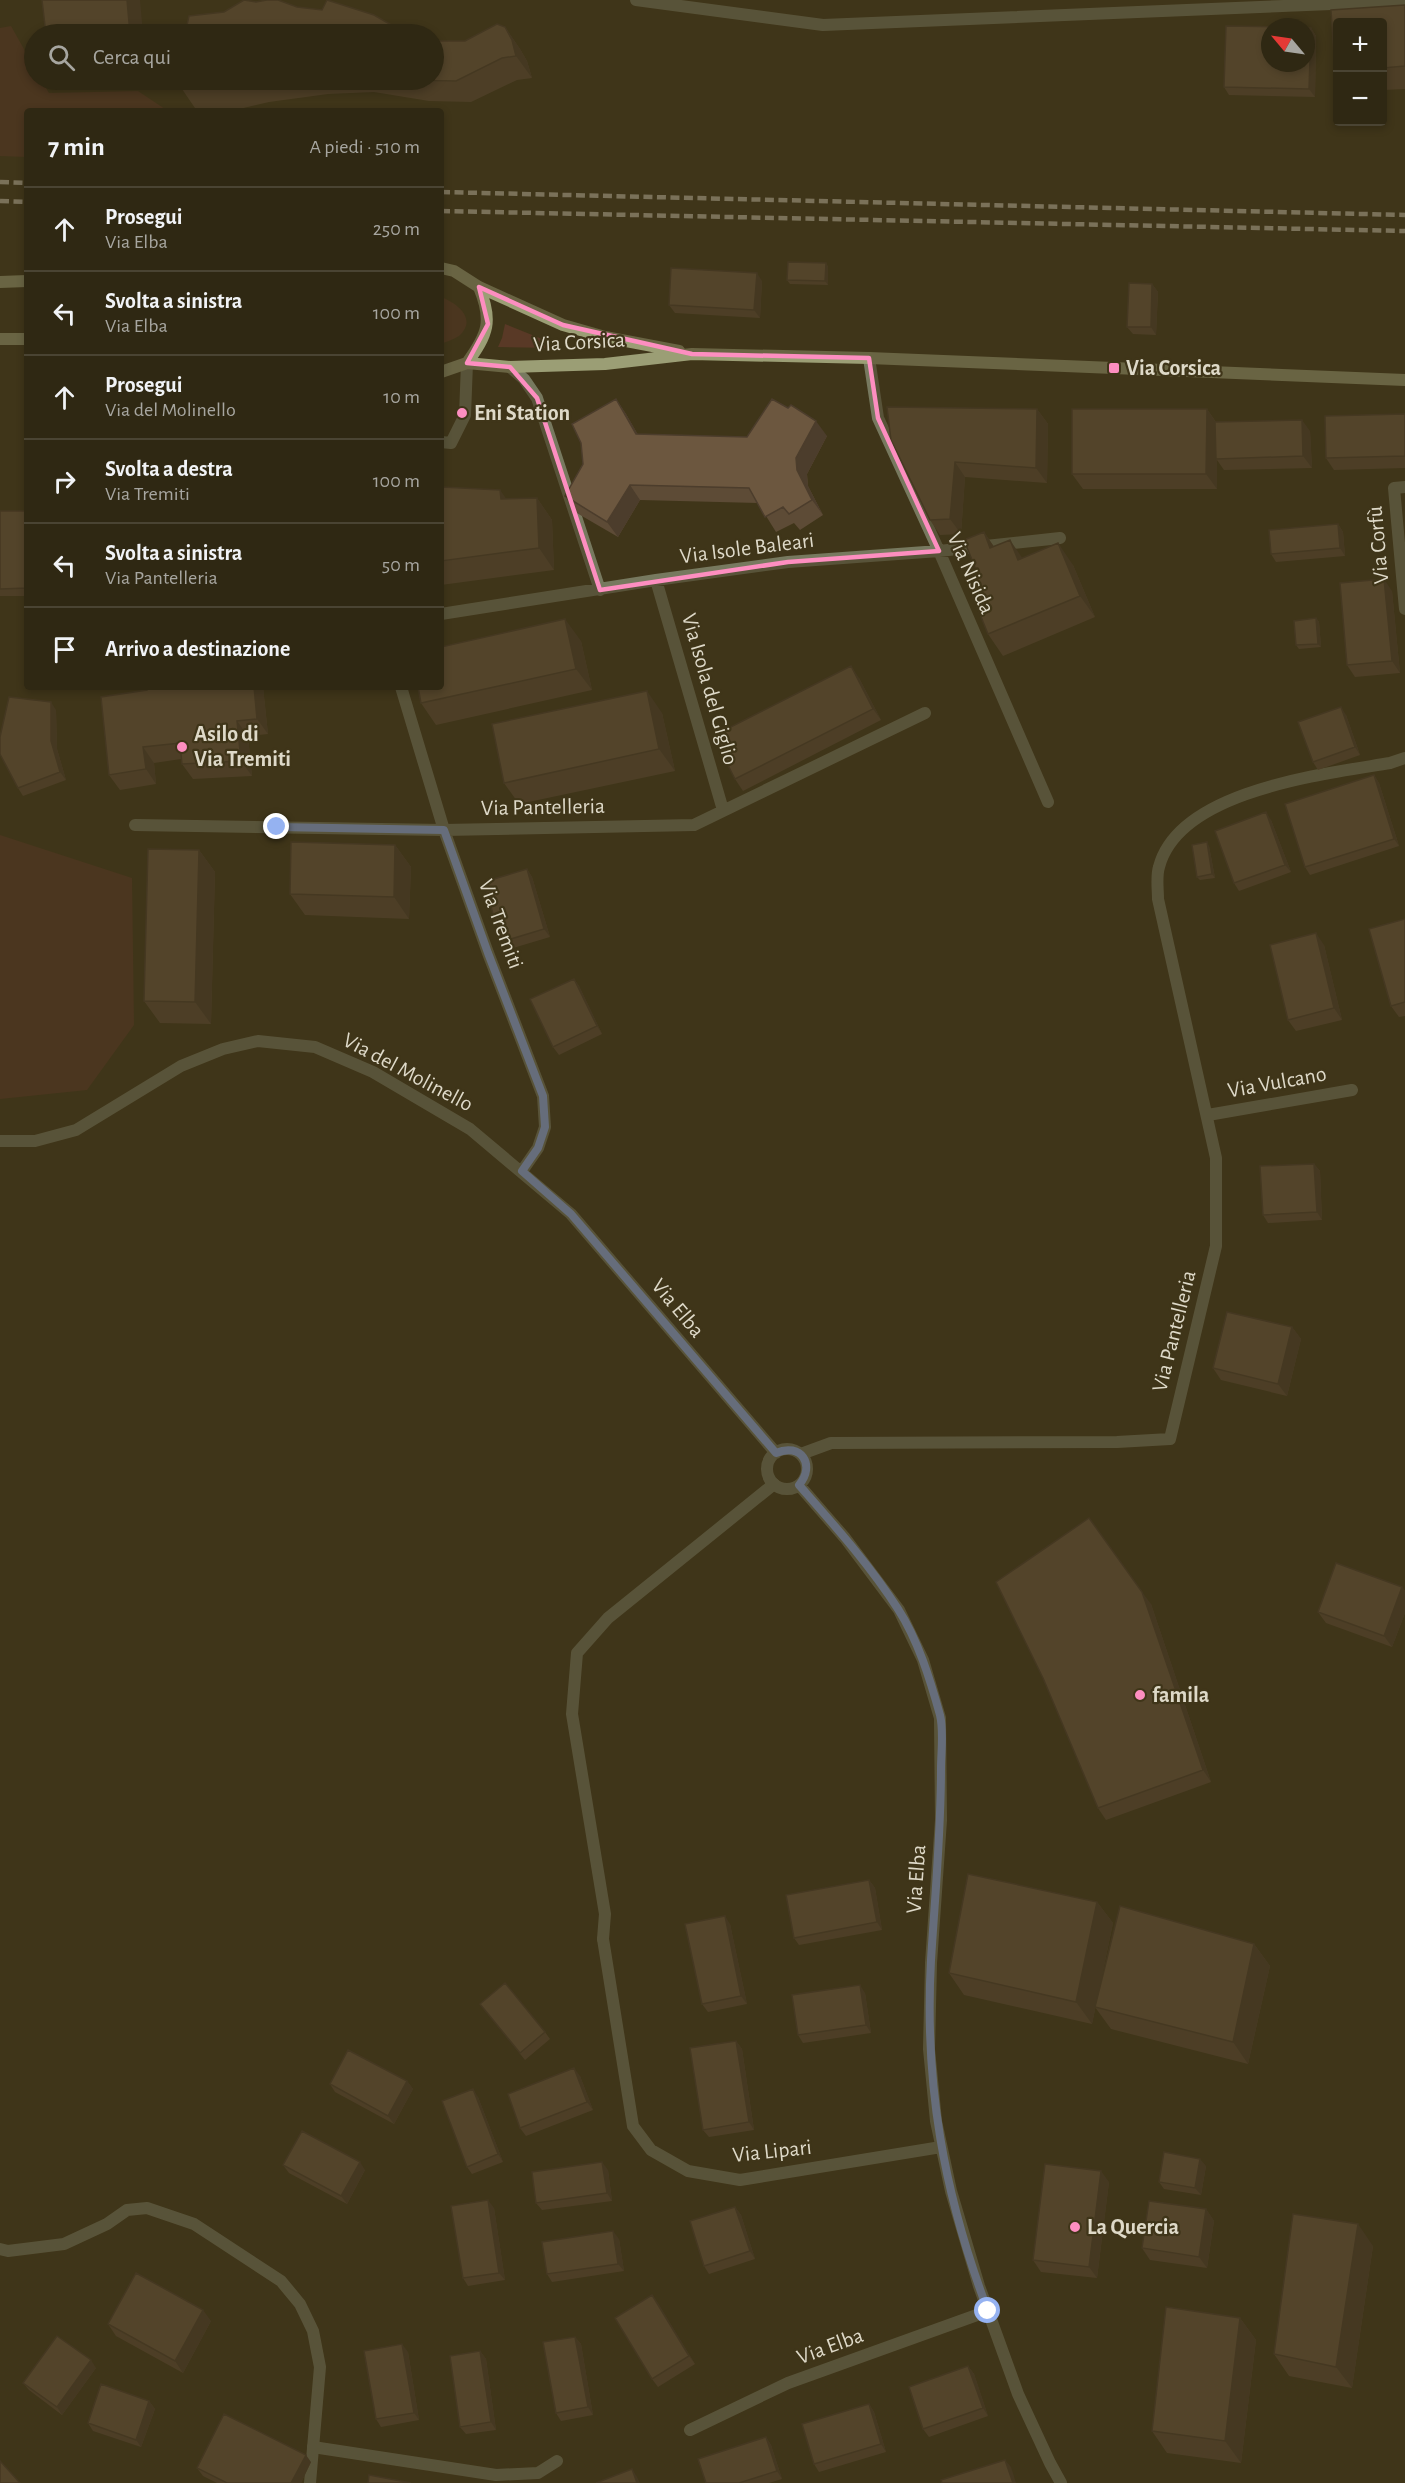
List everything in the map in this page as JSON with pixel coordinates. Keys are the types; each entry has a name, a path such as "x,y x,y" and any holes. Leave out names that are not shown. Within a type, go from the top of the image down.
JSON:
{"main road":[{"name":"Via Corsica","path":"444,269 454,271 479,287 563,325 605,338 692,354"},
{"path":"0,282 24,281"},
{"path":"467,363 480,346 489,324 487,307 479,287"},
{"path":"0,339 24,339"},
{"name":"Via Corsica","path":"444,371 467,363 510,367 605,364 692,354 869,358 1405,380"}],"street":[{"path":"636,0 823,25 1405,1"},
{"name":"Via Nisida","path":"869,358 878,418 939,551 1048,802"},
{"path":"444,442 451,443 465,415 467,363"},
{"path":"510,367 524,379 537,398 600,590"},
{"name":"Via Corfù","path":"1405,487 1394,488 1405,609"},
{"name":"Via Isole Baleari","path":"444,614 788,562 939,551 1060,538"},
{"name":"Via Isola del Giglio","path":"656,580 723,810"},
{"name":"Via Tremiti","path":"402,690 444,830 543,1096 545,1127 538,1148 522,1171"},
{"name":"Via Pantelleria","path":"135,825 444,830 694,825 925,713"},
{"name":"Via Pantelleria","path":"801,1454 831,1443 1117,1442 1170,1439 1216,1246 1216,1158 1158,899 1158,867 1173,837 1209,809 1286,781 1390,763 1405,758"},
{"name":"Via del Molinello","path":"0,1141 35,1141 76,1130 181,1065 223,1049 258,1041 315,1047 373,1072 470,1129 546,1192"},
{"name":"Via Vulcano","path":"1208,1115 1352,1090"},
{"name":"Via Elba","path":"546,1192 571,1214 776,1453"},
{"path":"784,1449 801,1454 806,1461 807,1470 805,1478 799,1485 791,1488 774,1484 768,1468 770,1459 784,1449"},
{"name":"Via Lipari","path":"774,1484 608,1618 577,1653 572,1714 605,1914 603,1939 633,2126 651,2150 688,2171 740,2180 941,2147"},
{"name":"Via Elba","path":"799,1485 845,1538 899,1610 923,1660 940,1718 941,1820 931,1963 929,2049 936,2121 951,2191 988,2311 1018,2394 1050,2463 1062,2483"},
{"path":"0,2249 8,2251 64,2244 107,2224 127,2210 147,2208 194,2223 281,2281 300,2304 313,2331 320,2367 310,2483"},
{"name":"Via Elba","path":"690,2430 788,2383 988,2311"},
{"path":"313,2447 496,2475 538,2473 557,2461"}],"highlighted area":[{"path":"479,287 563,325 692,354 869,358 878,418 939,551 788,562 600,590 537,398 510,367 467,363 488,324"}],"shaded area":[{"path":"11,26 24,49 24,90 47,90 49,93 138,91 164,108 24,108 24,157 0,156 0,28"},
{"path":"444,298 459,307 466,318 464,330 459,336 444,343"},
{"path":"505,324 557,345 555,348 498,347"},
{"path":"0,835 132,878 134,1025 87,1090 0,1099"}],"building":[{"path":"42,0 127,0 129,24 45,24"},
{"path":"244,0 256,2 278,0 297,7 322,10 327,0 374,15 390,24 187,24 189,16 224,12"},
{"path":"1405,5 1405,66 1387,68 1387,18 1333,18 1333,40 1331,10"},
{"path":"497,24 505,27 512,40 516,56 502,58 456,81 444,81 444,41 465,41"},
{"path":"1226,26 1261,27 1261,72 1310,72 1309,89 1224,87"},
{"path":"788,262 826,263 825,281 787,280"},
{"path":"671,268 757,273 754,310 669,305"},
{"path":"1129,283 1152,284 1151,327 1127,327"},
{"path":"616,399 636,434 747,437 772,399 788,408 791,405 816,421 796,458 797,470 812,500 789,514 783,507 765,517 749,488 630,485 607,522 565,496 583,464 581,443 572,424"},
{"path":"887,407 1037,409 1036,468 955,462 950,519 930,520 891,440"},
{"path":"1072,409 1207,409 1206,474 1072,474"},
{"path":"1405,414 1405,456 1326,458 1325,416"},
{"path":"1302,420 1303,456 1216,459 1215,422"},
{"path":"444,487 500,490 501,499 537,498 539,548 444,561"},
{"path":"0,511 24,511 24,588 0,589"},
{"path":"1338,524 1340,548 1271,554 1269,530"},
{"path":"984,532 990,548 1010,540 1018,560 1058,543 1080,596 988,634 967,582 979,577 964,540"},
{"path":"1384,579 1392,661 1347,665 1340,583"},
{"path":"1316,618 1318,644 1296,645 1294,621"},
{"path":"565,619 576,669 421,703 419,690 444,690 444,646"},
{"path":"851,666 873,709 735,779 713,736"},
{"name":"Asilo di Via Tremiti","path":"147,690 254,690 257,719 237,721 241,761 182,764 180,743 143,747 146,769 109,775 101,697"},
{"path":"647,691 659,749 504,783 492,724"},
{"path":"9,697 51,702 51,741 60,772 18,788 0,754 0,737"},
{"path":"1341,707 1355,747 1313,762 1298,722"},
{"path":"1374,775 1394,839 1305,867 1285,804"},
{"path":"1266,812 1285,865 1234,883 1215,831"},
{"path":"291,842 395,845 394,897 290,894"},
{"path":"1207,842 1212,874 1197,877 1192,845"},
{"path":"148,849 199,850 195,1002 144,1001"},
{"path":"527,869 544,929 501,942 484,882"},
{"path":"1405,919 1405,1002 1391,1006 1369,929"},
{"path":"1316,933 1334,1008 1288,1020 1270,945"},
{"path":"574,979 597,1026 553,1047 530,999"},
{"path":"1314,1164 1317,1212 1263,1215 1260,1166"},
{"path":"1227,1312 1292,1327 1278,1384 1213,1368"},
{"path":"1089,1518 1142,1592 1203,1770 1098,1808 1043,1678 996,1582"},
{"path":"1336,1563 1402,1587 1384,1636 1318,1612"},
{"path":"968,1874 1097,1902 1076,2002 949,1973"},
{"path":"869,1880 877,1922 794,1938 786,1895"},
{"path":"1120,1906 1254,1944 1233,2042 1095,2007"},
{"path":"725,1916 741,1996 702,2004 685,1924"},
{"path":"505,1983 545,2032 520,2053 480,2004"},
{"path":"860,1985 866,2025 798,2035 792,1995"},
{"path":"736,2041 749,2122 703,2130 690,2048"},
{"path":"348,2050 407,2081 388,2116 330,2084"},
{"path":"574,2068 587,2102 520,2128 508,2094"},
{"path":"473,2089 498,2154 467,2167 442,2101"},
{"path":"302,2131 360,2162 341,2196 283,2165"},
{"path":"1164,2152 1200,2159 1195,2188 1159,2182"},
{"path":"602,2162 607,2193 536,2203 532,2172"},
{"name":"La Quercia","path":"1045,2164 1101,2171 1089,2267 1033,2260"},
{"path":"488,2200 499,2273 463,2278 451,2206"},
{"path":"1149,2201 1206,2209 1199,2257 1142,2248"},
{"path":"735,2207 750,2251 704,2266 690,2221"},
{"path":"1293,2214 1358,2224 1336,2367 1274,2354"},
{"path":"613,2231 618,2264 547,2274 542,2242"},
{"path":"136,2273 203,2310 175,2361 108,2324"},
{"path":"652,2295 689,2356 652,2379 615,2318"},
{"path":"1166,2307 1240,2318 1225,2441 1152,2431"},
{"path":"57,2336 91,2360 57,2407 23,2383"},
{"path":"575,2337 588,2407 556,2413 543,2342"},
{"path":"402,2344 414,2413 376,2419 364,2351"},
{"path":"480,2351 491,2422 460,2427 450,2356"},
{"path":"968,2366 983,2408 923,2429 909,2387"},
{"path":"101,2384 149,2401 136,2440 88,2423"},
{"path":"869,2404 881,2444 814,2464 802,2424"},
{"path":"224,2414 306,2455 291,2483 227,2483 197,2468"},
{"path":"766,2437 777,2471 739,2483 706,2483 698,2459"},
{"path":"1005,2460 1013,2483 942,2483 941,2480"},
{"path":"0,2461 20,2483 0,2483"},
{"path":"632,2469 637,2483 596,2483"},
{"path":"369,2475 411,2483 368,2483"}],"railway":[{"path":"0,182 24,183"},
{"path":"444,192 1405,215"},
{"path":"0,201 24,202"},
{"path":"444,211 1405,231"}],"place":[{"name":"Via Corsica","path":"1114,368"},
{"name":"Eni Station","path":"462,413"},
{"name":"Asilo di Via Tremiti","path":"182,747"},
{"name":"famila","path":"1140,1695"},
{"name":"La Quercia","path":"1075,2227"}],"route":[{"path":"277,827 444,830 543,1096 545,1127 538,1148 522,1171 571,1214 776,1453 784,1449 801,1454 806,1461 807,1470 805,1478 799,1485 845,1538 899,1610 923,1660 940,1718 941,1820 931,1963 929,2049 936,2121 951,2191 988,2311"}]}
